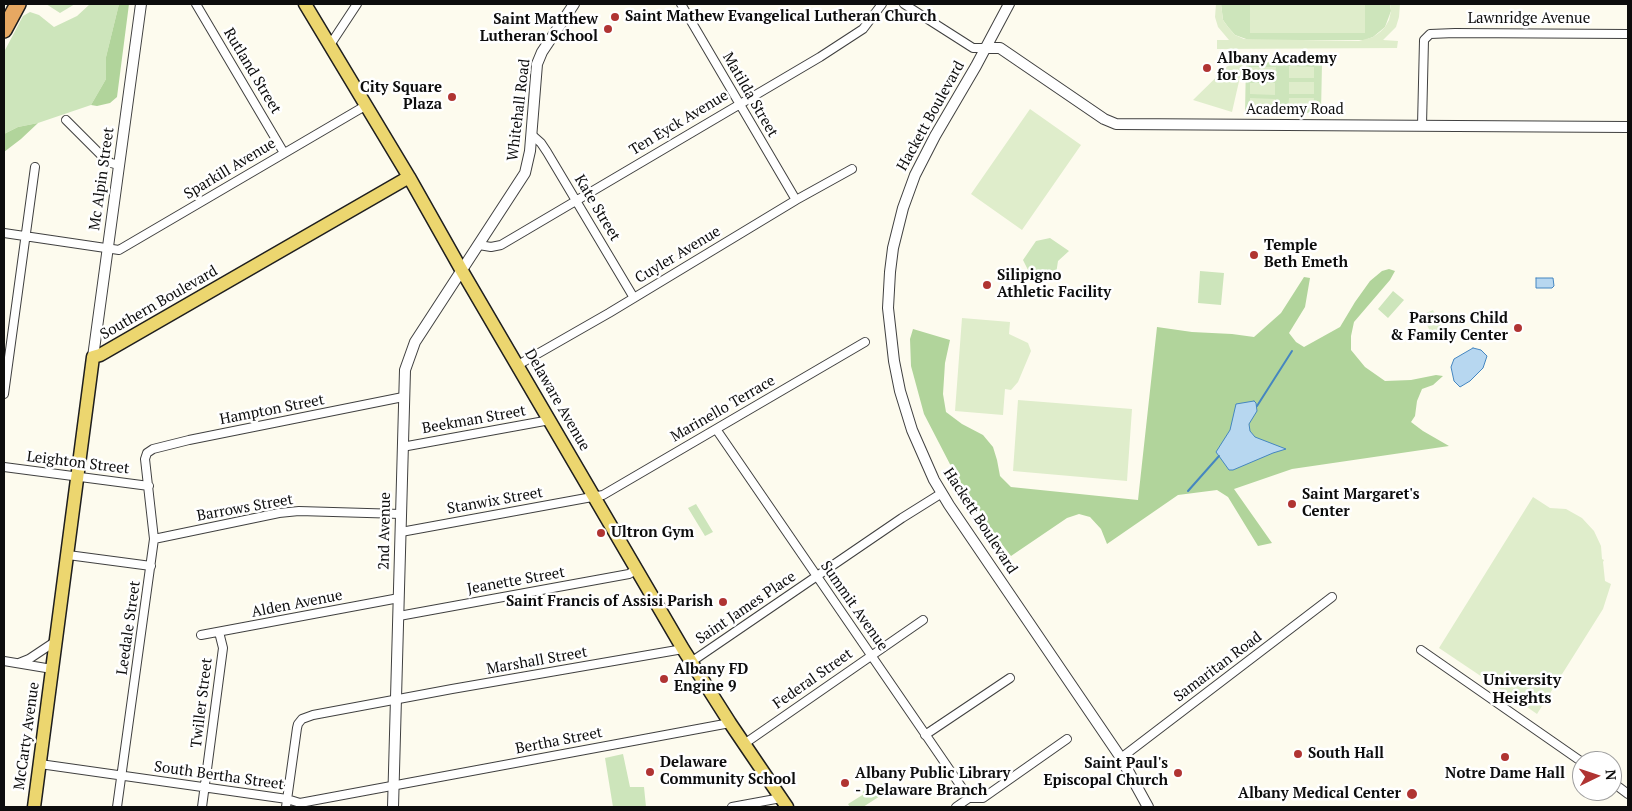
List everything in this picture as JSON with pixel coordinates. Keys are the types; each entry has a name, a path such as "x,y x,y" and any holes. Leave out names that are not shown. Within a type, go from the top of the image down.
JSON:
{"highway":[{"path":"4,30 18,4"}],"main road":[{"name":"Delaware Avenue","path":"305,4 409,177 691,662 784,803"},
{"name":"Southern Boulevard","path":"52,669 94,357 409,177"},
{"name":"McCarty Avenue","path":"34,807 52,669"}],"street":[{"name":"Mc Alpin Street","path":"94,357 141,4"},
{"name":"Rutland Street","path":"196,4 284,153"},
{"path":"330,45 357,4"},
{"name":"Whitehall Road","path":"462,271 525,173 532,135 536,64 574,4"},
{"name":"Matilda Street","path":"681,4 796,200"},
{"name":"Ten Eyck Avenue","path":"479,246 491,247 500,244 820,57 864,29 882,4"},
{"path":"904,4 973,48 986,48"},
{"name":"Hackett Boulevard","path":"1008,4 986,48 935,136 915,175 899,222 893,248 888,308 894,362 898,384 912,430 930,472 942,493 1121,758 1148,807"},
{"name":"Lawnridge Avenue","path":"1422,125 1424,40 1430,34 1454,32 1628,34"},
{"name":"Academy Road","path":"986,48 1000,48 1104,119 1116,124 1628,127"},
{"name":"Sparkill Avenue","path":"108,248 119,250 365,106"},
{"path":"66,120 105,159 111,163 120,164"},
{"name":"Kate Street","path":"532,135 547,152 634,298"},
{"path":"4,394 35,168"},
{"name":"Cuyler Avenue","path":"518,365 852,168"},
{"path":"4,232 108,248"},
{"name":"2nd Avenue","path":"393,807 404,370 415,342 462,271"},
{"name":"Marinello Terrace","path":"594,497 603,495 865,342"},
{"name":"Hampton Street","path":"147,453 153,449 189,440 403,397"},
{"name":"Beekman Street","path":"402,447 550,420"},
{"name":"Summit Avenue","path":"716,429 969,798"},
{"name":"Leedale Street","path":"117,807 154,539 145,459 147,453"},
{"name":"Leighton Street","path":"4,468 149,486"},
{"name":"Saint James Place","path":"691,662 902,518 942,493"},
{"name":"Stanwix Street","path":"401,532 594,497"},
{"name":"Barrows Street","path":"154,539 279,512 401,514"},
{"path":"68,555 151,566"},
{"name":"Jeanette Street","path":"399,616 629,574 637,569"},
{"name":"Samaritan Road","path":"1121,758 1332,596"},
{"name":"Alden Avenue","path":"201,636 399,598"},
{"name":"Federal Street","path":"744,744 923,620"},
{"name":"Twiller Street","path":"202,807 223,648 219,632"},
{"path":"19,663 56,641"},
{"name":"Marshall Street","path":"286,803 297,728 301,721 313,715 684,649"},
{"path":"1421,650 1572,755"},
{"path":"4,661 52,669"},
{"path":"925,734 1010,678"},
{"name":"Bertha Street","path":"393,785 730,723"},
{"path":"956,807 969,798 982,798 1067,739"},
{"name":"South Bertha Street","path":"40,764 206,788 286,803 300,803 393,785"},
{"path":"732,807 784,803"}],"green space":[{"path":"46,4 75,4 60,13"},
{"path":"90,4 119,4 106,57 106,79 91,105 38,123 18,127 4,134 4,52 23,16 30,12 39,15 54,27 77,16"},
{"path":"119,4 129,4 117,97 110,103 97,106 91,105 106,79 106,57"},
{"path":"1216,4 1221,4 1223,20 1228,27 1235,35 1244,39 1359,41 1373,37 1380,32 1389,20 1390,4 1400,4 1396,27 1383,40 1398,41 1397,48 1217,49 1217,40 1229,40 1218,27 1215,17"},
{"path":"1221,4 1250,4 1250,33 1365,33 1365,4 1390,4 1391,11 1385,27 1373,37 1365,40 1249,40 1235,35 1228,27 1223,20"},
{"path":"1250,4 1365,4 1365,33 1250,33"},
{"path":"1242,53 1245,55 1232,112 1193,100 1238,54"},
{"path":"1246,62 1322,63 1321,113 1245,112"},
{"path":"1289,66 1314,67 1314,78 1289,78"},
{"path":"1251,67 1276,67 1275,78 1251,78"},
{"path":"1289,82 1314,82 1314,94 1289,94"},
{"path":"1250,83 1275,83 1275,95 1250,94"},
{"path":"1250,98 1275,99 1275,110 1250,110"},
{"path":"1289,98 1314,98 1313,110 1288,110"},
{"path":"1030,109 1081,145 1022,230 971,194"},
{"path":"38,123 4,152 4,134 18,127"},
{"path":"1050,238 1069,251 1058,261 1056,274 1046,273 1045,281 1042,281 1042,277 1031,276 1023,260 1036,241"},
{"path":"1389,269 1395,271 1390,280 1354,322 1351,350 1365,367 1385,381 1411,380 1436,375 1443,376 1433,385 1422,389 1417,401 1415,416 1411,422 1449,446 1292,469 1234,489 1272,543 1258,546 1228,497 1217,490 1178,495 1107,544 1101,529 1090,517 1079,514 1067,518 1011,556 988,526 953,470 924,414 911,366 910,339 913,329 950,340 945,363 943,394 946,412 962,424 983,435 993,447 1000,476 1011,487 1138,500 1157,327 1254,337 1281,313 1304,277 1310,278 1305,307 1289,333 1296,342 1304,347 1340,327 1370,281 1382,271"},
{"path":"1200,271 1224,273 1221,305 1198,303"},
{"path":"1393,291 1404,300 1388,318 1378,309"},
{"path":"1433,310 1444,332 1433,337 1422,315"},
{"path":"962,318 1010,322 1009,334 1028,343 1031,351 1018,382 1011,390 1005,389 1003,415 955,411"},
{"path":"1018,400 1132,409 1127,481 1013,471"},
{"path":"1533,497 1550,508 1566,509 1582,518 1594,531 1601,546 1605,581 1611,584 1603,609 1537,714 1514,698 1512,700 1506,693 1439,648"},
{"path":"696,504 713,532 705,536 688,508"},
{"path":"623,754 630,787 644,787 646,807 613,807 605,758"},
{"path":"886,781 891,789 863,807 850,807 848,804 864,794 862,792 870,787 872,790"}],"water":[{"path":"1536,278 1553,278 1554,286 1552,288 1536,288"},
{"path":"1473,348 1481,350 1487,356 1483,368 1470,381 1460,387 1454,381 1451,367 1454,359"},
{"path":"1254,401 1257,411 1249,424 1250,431 1255,437 1286,449 1229,470 1216,452 1230,430 1236,404"}],"waterway":[{"path":"1257,406 1292,351"},
{"path":"1188,491 1219,456"}],"place":[{"name":"Saint Mathew Evangelical Lutheran Church","path":"615,17"},
{"name":"Saint Matthew Lutheran School","path":"608,29"},
{"name":"Albany Academy for Boys","path":"1207,68"},
{"name":"City Square Plaza","path":"452,97"},
{"name":"Temple Beth Emeth","path":"1254,255"},
{"name":"Silipigno Athletic Facility","path":"987,285"},
{"name":"Parsons Child & Family Center","path":"1518,328"},
{"name":"Saint Margaret's Center","path":"1292,504"},
{"name":"Ultron Gym","path":"601,533"},
{"name":"Saint Francis of Assisi Parish","path":"723,602"},
{"name":"Albany FD Engine 9","path":"664,679"},
{"name":"South Hall","path":"1298,754"},
{"name":"Notre Dame Hall","path":"1505,757"},
{"name":"Delaware Community School","path":"650,772"},
{"name":"Saint Paul's Episcopal Church","path":"1178,773"},
{"name":"Albany Public Library - Delaware Branch","path":"845,783"},
{"name":"Albany Medical Center","path":"1412,794"}],"district":[{"name":"University Heights","path":"1522,689"}]}
